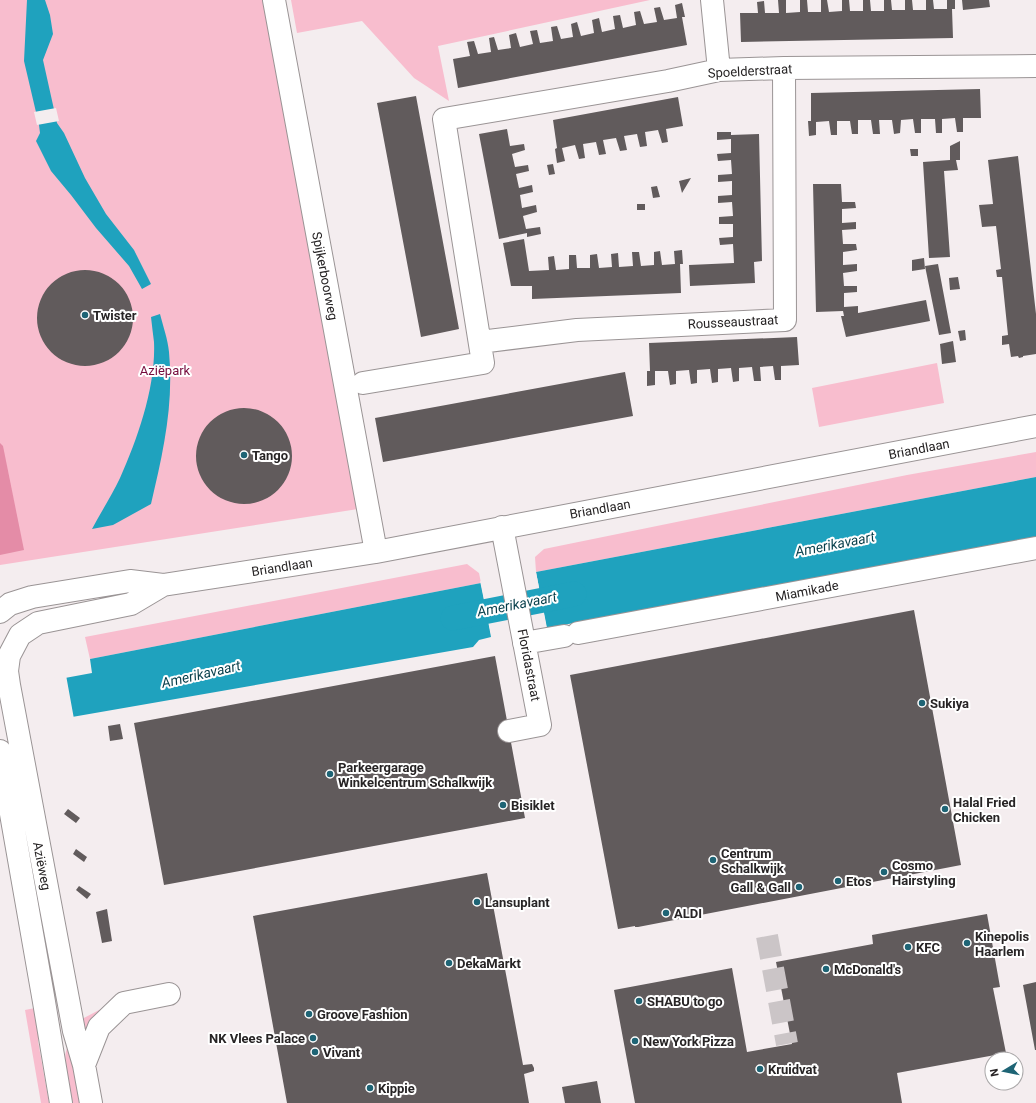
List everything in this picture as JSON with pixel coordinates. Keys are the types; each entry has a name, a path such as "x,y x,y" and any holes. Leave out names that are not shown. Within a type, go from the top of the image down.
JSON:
{"street":[{"name":"Spijkerboorweg","path":"274,0 376,552"},
{"path":"712,0 719,70"},
{"name":"Spoelderstraat","path":"480,342 444,119 668,81 719,70 1036,66"},
{"name":"Rousseaustraat","path":"480,342 577,330 785,320 784,68"},
{"path":"363,383 483,363 480,342"},
{"name":"Briandlaan","path":"0,612 10,604 32,597 130,581 164,585 376,552 1036,426"},
{"name":"Floridastraat","path":"502,527 540,725 509,731"},
{"name":"Miamikade","path":"524,640 571,634 1036,548"},
{"name":"Briandlaan","path":"8,643 38,623 131,604 164,585"},
{"name":"Aziëweg","path":"8,643 6,671 17,735 74,1031 84,1065 91,1103"},
{"name":"Aziëweg","path":"0,751 42,985 61,1103"},
{"path":"84,1065 99,1027 124,1003 169,994"}],"green space":[{"name":"Aziëpark","path":"0,0 263,0 358,509 0,565"},
{"path":"291,0 650,0 438,46 449,101 414,78 362,21 297,33"},
{"path":"937,363 944,403 819,427 812,388"},
{"path":"1036,452 1036,477 536,572 535,557 544,549 907,475"},
{"path":"467,564 479,573 481,583 90,659 85,637"},
{"path":"40,1007 38,1041 49,1103 41,1103 25,1010"},
{"path":"101,1009 101,1011 82,1039 82,1019"},
{"path":"69,1045 80,1103 71,1103 65,1064 66,1050"}],"shaded area":[{"path":"0,443 3,446 24,550 0,555"}],"water":[{"path":"27,0 45,0 50,15 53,34 43,60 57,123 64,133 85,178 106,214 134,250 151,284 142,289 129,266 96,228 51,171 36,141 40,133 39,125 24,61"},
{"path":"160,314 167,338 170,391 169,410 160,466 151,504 113,525 92,529 114,491 139,429 149,394 154,359 154,342 151,317"},
{"path":"1036,477 1036,537 547,628 536,572"},
{"path":"481,583 491,637 479,640 473,647 72,717 0,690 92,673 90,659"}],"pier":[{"path":"56,108 59,121 37,125 34,112"},
{"path":"536,570 547,630 545,629 534,572"},
{"path":"480,581 483,582 493,637 492,639"},
{"path":"66,675 74,719 0,733 0,688"}],"building":[{"path":"778,0 786,0 786,13 800,12 800,0 807,0 808,12 821,12 821,0 827,0 829,12 842,11 842,0 849,0 850,11 863,11 863,0 870,0 871,11 884,11 884,0 891,0 892,10 905,10 905,0 912,0 913,10 926,10 926,0 933,0 934,9 947,9 947,0 955,0 955,9 952,9 953,38 741,42 740,13 758,13 757,2 764,1 765,13 779,13"},
{"path":"962,0 989,0 990,7 963,10"},
{"path":"682,3 685,17 682,17 687,45 458,88 453,59 470,56 467,42 474,41 478,54 491,52 489,38 494,37 498,50 511,48 509,35 516,33 520,47 533,44 530,31 537,30 540,43 553,41 551,27 557,26 561,39 573,37 571,24 577,22 581,36 594,33 592,20 599,18 602,32 615,29 613,16 620,15 623,28 636,25 634,12 640,11 644,24 657,22 654,8 660,7 664,20 677,18 675,5"},
{"path":"980,89 981,118 963,118 963,132 957,132 955,118 942,119 942,133 936,133 935,119 921,119 921,133 915,133 913,119 901,120 900,133 894,134 892,120 879,120 880,134 873,134 871,120 858,120 858,134 852,134 850,121 837,121 837,135 831,135 829,121 816,122 816,135 809,136 808,121 811,121 811,93"},
{"path":"416,96 459,329 421,337 377,103"},
{"path":"678,97 683,126 666,129 668,142 662,143 658,130 645,132 647,146 640,147 637,134 624,136 627,150 620,151 616,138 603,140 606,154 599,155 596,142 583,144 585,158 579,159 575,145 562,148 565,161 557,163 555,149 557,148 553,120"},
{"path":"507,129 510,146 524,144 525,150 512,154 515,167 528,165 529,171 516,174 519,188 532,185 533,192 520,195 522,208 536,205 537,212 523,216 526,229 540,227 541,234 527,237 527,233 499,239 479,134"},
{"path":"717,132 731,132 731,135 759,134 762,261 754,262 755,283 690,286 689,265 734,263 733,244 720,245 719,238 733,237 733,224 719,224 719,217 733,216 732,202 718,203 718,196 732,195 732,181 718,182 718,175 732,174 731,160 718,161 717,154 731,153 731,139 717,140"},
{"path":"960,141 960,160 956,160 958,170 944,171 950,257 929,258 923,162 950,160 950,146"},
{"path":"910,149 918,149 918,156 911,156"},
{"path":"1018,156 1036,314 1036,354 1019,358 1018,356 1011,357 1009,344 1002,345 1002,336 1008,335 1002,277 997,277 996,270 1001,269 996,226 982,227 979,205 993,204 988,160"},
{"path":"553,164 555,174 549,175 547,165"},
{"path":"691,178 682,193 679,181"},
{"path":"813,184 841,184 842,202 855,202 856,208 842,209 842,223 856,222 856,229 842,230 843,244 856,244 857,250 843,252 843,265 857,264 857,271 843,273 844,286 857,286 857,292 844,293 844,307 858,306 858,313 926,300 930,321 846,337 841,316 844,316 843,311 816,312"},
{"path":"657,186 660,197 653,198 651,187"},
{"path":"637,204 645,204 645,210 637,210"},
{"path":"524,239 529,271 549,270 548,257 554,256 556,270 569,269 569,255 576,255 577,268 590,268 590,255 597,254 599,268 612,267 611,254 618,253 619,267 633,266 632,252 639,252 641,266 654,265 654,252 660,251 662,265 675,264 674,251 682,250 683,264 680,264 681,293 532,299 532,286 511,286 503,243"},
{"path":"924,258 925,269 912,271 912,260"},
{"path":"938,264 951,333 939,335 925,266"},
{"name":"Twister","path":"85,270 103,274 112,278 119,284 125,291 129,300 133,318 129,336 125,345 119,352 112,358 103,362 85,366 67,362 58,358 51,352 45,345 41,336 37,318 41,300 45,291 51,284 58,278 67,274"},
{"path":"958,277 960,289 950,290 949,278"},
{"path":"965,330 966,340 960,341 958,331"},
{"path":"797,337 799,365 781,366 781,380 775,380 773,366 760,367 761,381 754,381 752,367 739,368 739,381 733,382 731,368 718,369 718,382 712,383 710,369 697,370 697,383 691,384 689,370 676,371 676,384 670,385 668,371 655,371 655,385 647,386 647,371 650,371 649,343"},
{"path":"953,341 956,362 942,364 940,344"},
{"path":"625,372 633,416 383,462 375,418"},
{"name":"Tango","path":"244,408 262,412 271,416 278,422 284,429 288,438 292,456 288,474 284,483 278,490 271,496 262,500 244,504 226,500 217,496 210,490 204,483 200,474 196,456 200,438 204,429 210,422 217,416 226,412"},
{"path":"914,610 961,865 638,927 635,926 618,929 570,675"},
{"name":"Parkeergarage Winkelcentrum Schalkwijk","path":"495,656 525,818 164,885 134,723"},
{"path":"120,724 123,739 110,741 108,726"},
{"path":"68,809 80,818 76,823 64,814"},
{"path":"76,849 87,857 84,862 73,854"},
{"path":"487,873 523,1065 532,1064 534,1068 534,1071 524,1074 529,1103 287,1103 253,916"},
{"path":"79,886 91,894 87,899 76,890"},
{"path":"107,909 112,941 102,943 96,912"},
{"path":"987,914 1000,987 993,988 1006,1051 984,1051 984,1057 897,1073 902,1103 635,1103 614,990 732,968 747,1052 792,1044 776,962 873,944 872,935"},
{"path":"1036,982 1036,1050 1035,1050 1023,985"},
{"path":"597,1081 601,1103 565,1103 562,1087"}],"waterway":[{"name":"Amerikavaart","path":"453,618 574,594"}],"tunnel":[{"path":"767,936 787,1044"}],"place":[{"name":"Twister","path":"85,315"},
{"name":"Tango","path":"244,455"},
{"name":"Sukiya","path":"922,703"},
{"name":"Parkeergarage Winkelcentrum Schalkwijk","path":"330,774"},
{"name":"Bisiklet","path":"503,805"},
{"name":"Halal Fried Chicken","path":"945,809"},
{"name":"Centrum Schalkwijk","path":"713,860"},
{"name":"Cosmo Hairstyling","path":"884,872"},
{"name":"Etos","path":"838,881"},
{"name":"Gall & Gall","path":"799,887"},
{"name":"Lansuplant","path":"477,902"},
{"name":"ALDI","path":"666,913"},
{"name":"Kinepolis Haarlem","path":"967,943"},
{"name":"KFC","path":"908,947"},
{"name":"DekaMarkt","path":"449,963"},
{"name":"McDonald's","path":"826,969"},
{"name":"SHABU to go","path":"639,1001"},
{"name":"Groove Fashion","path":"309,1014"},
{"name":"NK Vlees Palace","path":"313,1038"},
{"name":"New York Pizza","path":"635,1041"},
{"name":"Vivant","path":"315,1052"},
{"name":"Kruidvat","path":"760,1069"},
{"name":"Kippie","path":"370,1088"}]}
